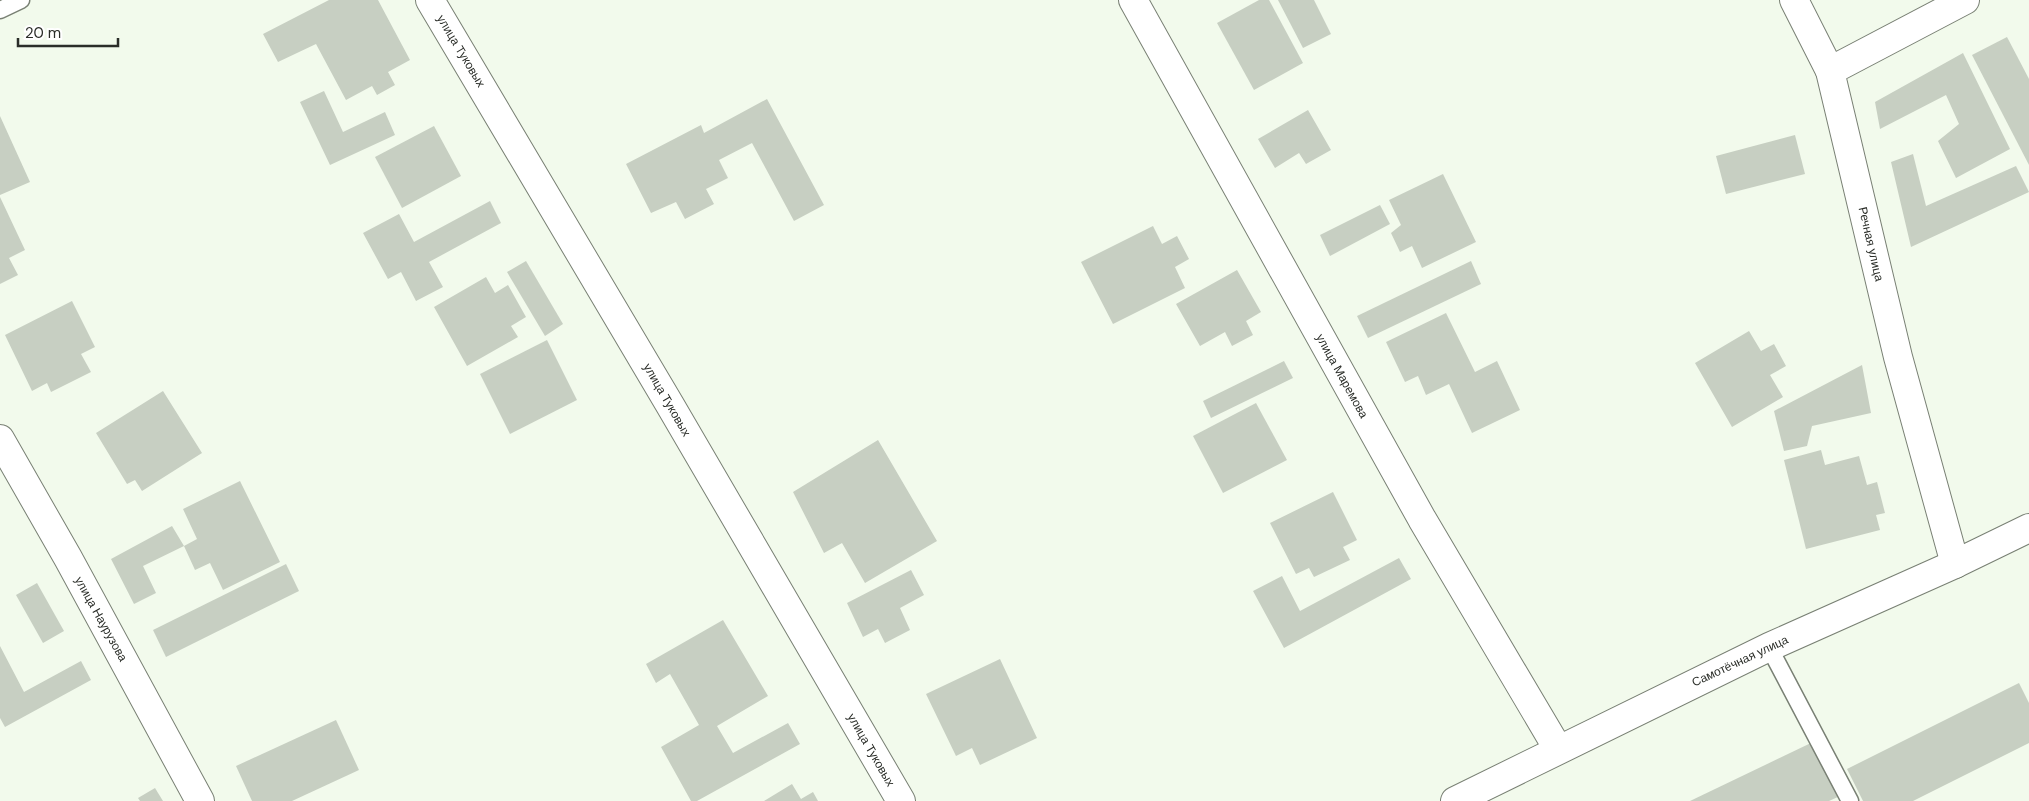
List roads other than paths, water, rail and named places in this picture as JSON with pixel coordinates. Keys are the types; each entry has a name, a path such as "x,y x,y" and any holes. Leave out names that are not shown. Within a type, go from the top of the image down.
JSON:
{"street":[{"name":"улица Туковых","path":"430,0 676,414 901,801"},
{"name":"улица Маремова","path":"1133,0 1422,519 1558,749"},
{"name":"Речная улица","path":"1794,0 1830,71 1898,357 1955,564"},
{"path":"1830,71 1965,0"},
{"name":"улица Наурузова","path":"0,439 68,558 200,801"},
{"name":"Самотёчная улица","path":"1455,801 1769,647 1955,564 2029,528"}],"lane":[{"path":"0,10 21,0"},
{"path":"1769,647 1850,801"}]}
